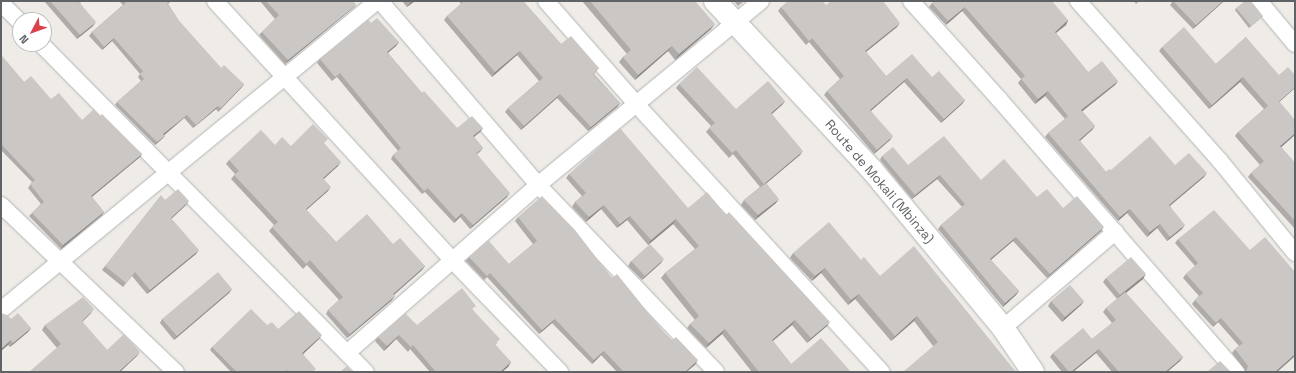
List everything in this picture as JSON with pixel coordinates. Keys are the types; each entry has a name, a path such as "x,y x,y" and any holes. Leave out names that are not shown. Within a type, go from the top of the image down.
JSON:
{"street":[{"path":"5,1 1,3 12,14"},
{"path":"215,1 452,260 560,372"},
{"path":"1,310 61,263 167,172 284,75 377,1"},
{"path":"380,1 538,184 716,372"},
{"path":"546,1 637,105 882,372"},
{"name":"Route de Mokali (Mbinza)","path":"715,1 872,170 1003,328 1033,372"},
{"path":"347,353 538,184 637,105 761,1"},
{"path":"911,1 1115,232 1236,372"},
{"path":"1078,1 1220,161 1295,254"},
{"path":"1259,1 1295,44"},
{"path":"49,52 366,372"},
{"path":"1,205 176,372"},
{"path":"1003,328 1115,232"}],"building":[{"path":"50,1 80,1 79,2 96,22 80,35"},
{"path":"124,1 170,1 167,3 179,21 221,68 224,65 244,84 221,108 218,106 196,125 187,115 163,134 165,136 157,142 117,102 144,79 140,74 143,71 114,38 104,47 92,32 126,3"},
{"path":"266,1 353,1 356,5 288,60 262,32 279,15"},
{"path":"464,1 523,1 561,44 571,36 599,68 593,74 620,103 591,127 560,94 524,126 508,108 543,78 520,51 495,72 447,16"},
{"path":"590,1 695,1 715,24 679,54 672,46 638,75 623,57 631,50"},
{"path":"788,1 823,1 826,5 831,1 883,1 900,23 865,51 886,76 912,54 932,77 939,71 965,100 944,119 907,78 870,110 893,136 877,150 827,91 844,76 812,38 809,41 781,7"},
{"path":"935,1 1052,1 1068,20 1055,32 1088,72 1102,61 1118,81 1081,110 1095,126 1079,140 1106,172 1109,169 1111,170 1150,136 1175,165 1189,153 1207,173 1169,205 1185,225 1170,237 1160,224 1150,232 1130,209 1120,217 1048,133 1068,116 1048,91 1038,99 1021,79 1025,76 965,7 948,21 932,3"},
{"path":"1173,1 1223,1 1196,25"},
{"path":"1245,1 1251,1 1263,16 1251,26 1236,8"},
{"path":"377,18 399,42 387,52 422,93 424,91 457,128 472,116 483,128 473,136 483,148 476,153 510,193 473,225 462,213 456,219 428,188 424,191 393,155 401,148 340,73 335,77 320,59 368,19 371,23"},
{"path":"1184,27 1216,64 1246,37 1279,75 1288,67 1295,75 1295,87 1279,101 1295,120 1295,133 1280,146 1295,163 1295,221 1251,173 1264,161 1238,132 1268,106 1243,77 1212,105 1162,47"},
{"path":"1,55 24,82 31,76 51,99 59,93 82,120 94,109 100,116 102,114 142,154 91,196 104,212 63,245 32,213 44,202 30,184 35,180 1,144"},
{"path":"697,67 736,109 768,81 785,101 771,113 803,151 764,184 736,150 732,153 709,128 715,123 679,84"},
{"path":"313,124 328,139 324,143 341,162 323,178 331,187 306,209 336,242 367,214 393,244 400,238 425,266 393,294 395,296 350,334 328,310 343,297 310,260 306,264 272,227 278,222 234,175 239,171 229,160 261,130 275,145 282,137 291,146"},
{"path":"620,128 688,208 707,192 726,215 729,212 830,322 811,338 795,320 772,340 791,364 821,338 851,372 759,372 725,329 709,343 690,324 699,316 665,273 699,246 676,219 651,240 630,216 620,224 604,205 589,217 575,202 586,193 569,174"},
{"path":"944,136 981,180 1004,159 1037,197 1047,189 1063,208 1077,196 1104,227 1050,274 1016,237 990,259 1019,291 1005,303 941,225 965,204 940,175 915,195 882,156 893,147 908,165"},
{"path":"766,183 779,199 758,215 744,200"},
{"path":"178,189 189,201 171,218 199,250 150,290 135,272 126,283 105,266 161,195 165,200"},
{"path":"542,196 575,230 612,278 617,274 671,341 676,337 698,360 685,372 624,372 604,351 594,360 555,319 542,330 490,273 487,276 469,257 488,240 509,264 537,241 518,217"},
{"path":"1214,210 1250,250 1265,237 1295,272 1295,354 1275,372 1246,372 1248,366 1235,349 1243,343 1221,318 1216,323 1195,300 1203,293 1186,274 1198,263 1178,239"},
{"path":"829,222 861,260 864,257 880,276 914,246 1016,372 903,372 938,342 917,316 895,336 859,294 851,300 825,268 815,276 793,253"},
{"path":"650,244 664,259 645,276 631,261"},
{"path":"1131,257 1146,274 1120,295 1106,278"},
{"path":"218,272 232,289 177,336 162,319"},
{"path":"1070,285 1084,301 1065,317 1051,301"},
{"path":"462,288 476,306 472,309 500,339 495,344 511,362 500,372 436,372 413,345 411,347 399,335 387,346 378,337 405,313 417,325"},
{"path":"1125,292 1183,357 1165,372 1119,372 1099,349 1071,372 1069,372 1053,353 1083,328 1092,339 1116,320 1106,308"},
{"path":"83,297 94,309 82,321 107,350 124,334 140,352 118,372 29,372 61,344 45,325"},
{"path":"251,309 267,325 272,322 278,329 299,311 322,335 302,353 316,369 313,372 289,372 287,370 284,372 237,372 212,347"},
{"path":"1,313 7,315 11,319 18,313 31,328 13,343 11,340 1,349"},
{"path":"1220,361 1231,372 1207,372"},
{"path":"347,366 352,372 340,372"}]}
